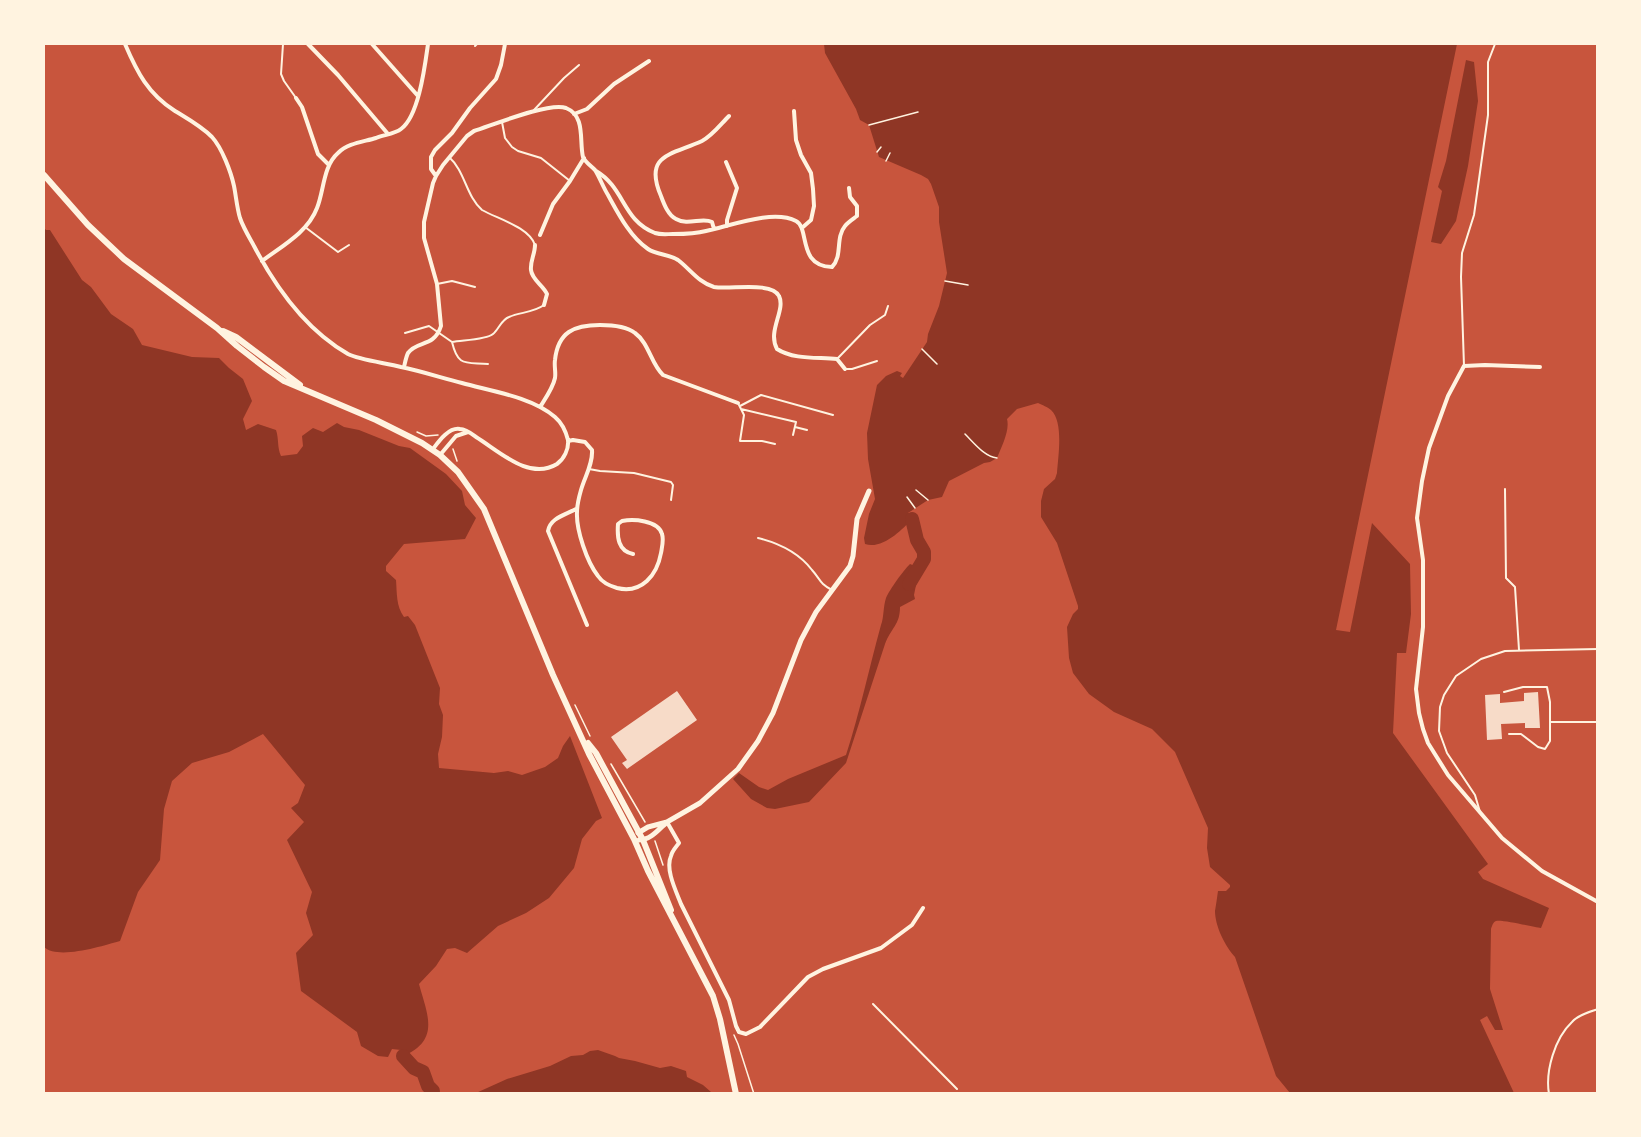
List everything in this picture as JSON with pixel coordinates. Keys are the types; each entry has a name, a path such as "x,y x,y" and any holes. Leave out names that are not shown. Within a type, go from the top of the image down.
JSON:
{"main road":[{"path":"44,175 88,225 124,259 217,328 236,337 305,389 376,420 433,449 458,472 484,509 589,754 713,996 736,1094"},
{"path":"582,735 596,753 639,831 666,892 676,923"}],"street":[{"path":"125,44 136,69 151,92 212,138 225,160 234,183 240,218 262,261 287,298 328,341 351,355 404,367 540,407 555,417 563,426 568,441 567,452 559,462 548,468 538,469 513,462 468,431 459,428 451,430 433,449"},
{"path":"308,44 338,75 388,134"},
{"path":"372,44 418,96"},
{"path":"262,261 305,227 317,209 329,165 337,153 352,144 400,131 410,122 426,63 428,44"},
{"path":"436,176 431,169 431,158 435,150 452,133 470,108 496,79 505,44"},
{"path":"574,114 587,109 614,84 649,61"},
{"path":"296,98 302,107 318,154 329,165"},
{"path":"404,367 409,352 431,341 439,332 441,320 436,284 423,230 436,176 467,136 474,131 558,106 567,108 574,114 582,134 584,158 595,171 625,224 646,248 671,256 708,285 725,288 765,288 776,292 781,302 773,338 777,349 787,354 837,359 845,369"},
{"path":"794,111 796,140 811,173 813,189 814,206 811,220 803,226"},
{"path":"714,229 712,222 708,220 686,222 675,219 666,208 657,186 656,167 667,154 704,141 729,116"},
{"path":"540,235 553,204 584,158"},
{"path":"726,162 737,188 727,226"},
{"path":"595,171 605,176 616,188 635,220 658,234 691,233 761,218 776,217 798,221 803,226 807,253 826,267 832,267 837,259 839,238 845,226 857,216 857,206 850,197 849,188"},
{"path":"535,245 531,271 547,294 544,305"},
{"path":"540,407 555,380 556,352 564,337 575,327 602,325 623,327 635,333 643,341 663,375 739,406"},
{"path":"1540,367 1464,366 1442,412 1429,448 1418,518 1423,560 1423,627 1416,689 1419,713 1428,743 1448,775 1502,838 1530,863 1598,902"},
{"path":"440,455 456,436 468,431"},
{"path":"568,441 585,442 592,450 589,469 576,510 580,534 593,569 601,580 614,587 635,587 649,579 658,568 663,543 659,529 655,525 622,521 618,524 618,542 627,553 633,554"},
{"path":"667,822 639,831 634,839 643,840 652,836 667,822 700,802 738,769 751,752 773,713 800,642 816,612 850,566 857,519 869,491"},
{"path":"576,510 552,521 548,531 587,625"},
{"path":"667,822 679,843 670,856 669,864 676,890 729,999 739,1032 746,1034 760,1027 808,977 823,969 881,948 912,925 923,908"}],"lane":[{"path":"283,44 281,74 296,98"},
{"path":"1464,366 1462,253 1474,215 1488,115 1488,62 1495,44"},
{"path":"532,112 579,65"},
{"path":"502,122 506,138 512,147 541,158 570,181"},
{"path":"449,158 455,162 471,199 476,205 525,231 535,245"},
{"path":"305,227 338,252 349,245"},
{"path":"436,284 452,280 475,287"},
{"path":"452,342 489,337 509,317 528,313 544,305"},
{"path":"837,359 870,325 885,315 888,306"},
{"path":"405,333 429,326 452,342 458,358 465,362 488,364"},
{"path":"845,369 852,369 878,360"},
{"path":"739,406 761,395 833,415"},
{"path":"739,406 796,422 793,435"},
{"path":"739,406 744,415 740,441 762,441 775,444"},
{"path":"795,427 807,430"},
{"path":"589,469 634,473 671,482 673,485 671,500"},
{"path":"1505,489 1506,578 1515,587 1519,650"},
{"path":"758,538 789,550 809,566 823,585 832,590"},
{"path":"1480,812 1475,795 1447,753 1439,731 1439,711 1456,676 1488,656 1505,651 1598,649"},
{"path":"1504,692 1523,687 1547,687 1550,702 1550,741 1545,749 1538,747 1521,734 1509,734"},
{"path":"1550,722 1598,722"},
{"path":"873,1004 957,1089"},
{"path":"1549,1094 1547,1083 1562,1033 1573,1020 1598,1009"}],"path":[{"path":"869,125 918,112"},
{"path":"877,152 881,147"},
{"path":"886,160 890,153"},
{"path":"945,281 968,285"},
{"path":"922,349 937,364"},
{"path":"416,432 426,436 437,434 442,439"},
{"path":"965,434 981,451 990,457 998,458"},
{"path":"449,443 453,445 453,452 461,466"},
{"path":"916,490 928,500"},
{"path":"907,497 915,508"},
{"path":"574,702 590,737"},
{"path":"607,759 645,822"},
{"path":"738,1044 754,1094"}],"shaded area":[{"path":"824,44 1457,44 1336,630 1350,632 1372,523 1410,564 1411,614 1406,653 1397,653 1393,733 1488,864 1478,872 1483,879 1549,908 1541,928 1496,921 1491,929 1490,989 1503,1030 1495,1030 1487,1016 1480,1020 1514,1093 1290,1093 1276,1076 1235,957 1224,942 1217,923 1215,911 1218,891 1226,891 1230,885 1210,867 1207,848 1208,828 1175,752 1152,729 1114,712 1089,694 1073,673 1069,658 1067,627 1078,606 1057,543 1041,517 1044,489 1055,479 1057,473 1059,431 1055,415 1050,409 1038,403 1017,409 1007,419 1006,433 997,458 949,481 942,497 928,500 908,513 912,519 885,542 865,544 869,514 875,499 868,459 867,433 877,385 886,376 897,371 902,373 900,376 903,378 927,342 947,273 939,222 939,207 931,184 921,175 879,157 869,125 860,120 825,53"},
{"path":"1466,60 1474,62 1478,101 1468,166 1456,221 1441,244 1431,242 1442,191 1438,187 1446,161"},
{"path":"44,228 50,230 82,280 91,287 111,314 133,329 142,345 192,357 219,358 243,379 252,401 243,419 246,430 258,424 276,430 281,456 297,454 303,446 302,436 313,428 323,432 337,423 410,448 446,474 462,491 465,505 476,518 465,539 404,544 386,566 386,571 396,580 397,599 401,613 404,617 408,616 415,625 440,688 439,704 443,715 442,737 438,754 439,768 494,773 508,771 522,775 545,767 558,758 570,736 602,818 596,821 582,839 574,868 549,898 526,913 498,926 467,953 455,948 447,949 436,966 419,984 427,1016 427,1034 415,1050 403,1056 401,1050 392,1049 388,1057 378,1056 361,1046 357,1032 301,991 296,953 313,935 306,913 312,892 287,840 304,822 291,808 298,803 305,785 263,734 229,752 192,763 172,781 164,809 160,860 138,892 120,941 92,949 69,952 51,951 44,947"},
{"path":"910,564 919,570 915,599 900,607 897,622 885,644 846,763 809,802 775,809 767,808 751,799 733,779 739,773 759,787 768,790 788,779 846,755 882,622 886,598"},
{"path":"598,1050 619,1058 660,1068 671,1066 686,1071 687,1077 716,1093 476,1093 571,1056"}],"building":[{"path":"677,691 697,720 627,769 622,763 627,760 611,737"},
{"path":"1538,692 1540,728 1525,728 1525,723 1501,724 1502,739 1487,740 1485,695 1500,694 1500,703 1524,701 1524,693"}],"waterway":[{"path":"909,584 924,559 924,552 917,540 912,519"},
{"path":"403,1056 414,1068 423,1072 428,1086 433,1091"}]}
